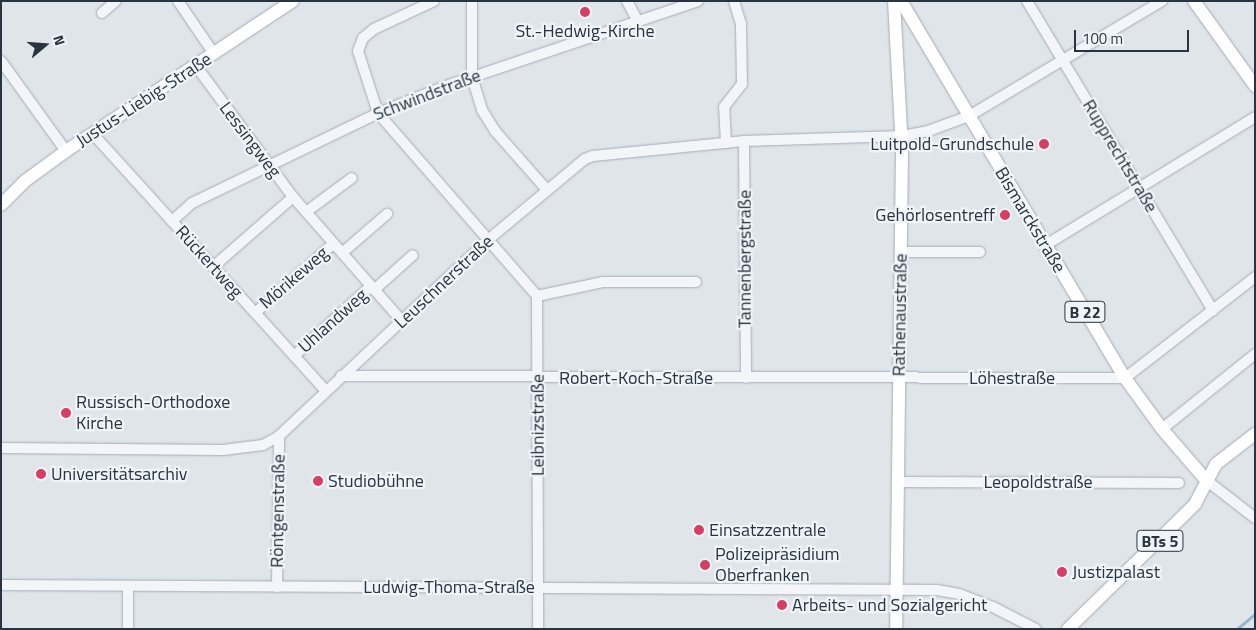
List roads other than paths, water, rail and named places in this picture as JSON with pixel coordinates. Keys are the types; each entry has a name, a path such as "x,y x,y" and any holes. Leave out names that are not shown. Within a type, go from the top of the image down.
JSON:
{"main road":[{"name":"Justus-Liebig-Straße","path":"1,205 25,181 66,151 293,1"},
{"name":"Rathenaustraße","path":"894,1 902,136 896,629"},
{"name":"Bismarckstraße","path":"900,1 1044,246 1125,378 1162,429 1206,480"},
{"path":"1194,1 1255,86"},
{"path":"897,43 912,33 921,36"},
{"path":"1206,480 1216,464 1255,434"},
{"name":"BTs 5","path":"1068,629 1195,504 1206,480"}],"street":[{"path":"102,13 116,1"},
{"path":"178,1 214,54"},
{"path":"434,1 381,25 360,43 360,61 378,112 537,296 604,282 696,282"},
{"path":"472,1 472,77 482,110 495,131 547,190"},
{"path":"627,1 637,20"},
{"name":"Schwindstraße","path":"172,221 192,203 378,112 472,77 698,1"},
{"path":"726,143 724,107 742,84 740,24 734,1"},
{"name":"Rupprechtstraße","path":"1028,1 1213,310"},
{"name":"Leuschnerstraße","path":"1,448 245,450 263,445 279,436 325,390 488,240 547,190 593,156 744,141 902,136 969,116 1064,62 1162,1"},
{"path":"1202,1 1215,28"},
{"path":"1,61 66,151"},
{"name":"Lessingweg","path":"196,66 293,197 402,320"},
{"path":"1044,246 1255,117"},
{"name":"Rückertweg","path":"93,134 325,390"},
{"name":"Tannenbergstraße","path":"744,141 746,378"},
{"path":"306,212 352,178"},
{"path":"213,267 293,197"},
{"path":"342,253 387,214"},
{"name":"Mörikeweg","path":"254,313 333,244"},
{"path":"900,252 980,252"},
{"path":"373,288 413,255"},
{"path":"1125,378 1255,277"},
{"name":"Uhlandweg","path":"294,356 373,288"},
{"name":"Leibnizstraße","path":"537,296 538,629"},
{"path":"1162,429 1255,354"},
{"path":"358,361 373,376"},
{"name":"Robert-Koch-Straße","path":"341,376 538,379 899,378"},
{"name":"Löhestraße","path":"899,378 1125,378"},
{"name":"Röntgenstraße","path":"277,587 279,436"},
{"path":"1206,480 1255,518"},
{"name":"Leopoldstraße","path":"898,482 1179,483"},
{"name":"Ludwig-Thoma-Straße","path":"1,585 896,589 959,594 1018,618 1036,629"},
{"path":"128,587 128,629"}],"waterway":[{"path":"1237,629 1255,614"}],"place":[{"name":"St.-Hedwig-Kirche","path":"585,12"},
{"name":"Luitpold-Grundschule","path":"1044,144"},
{"name":"Gehörlosentreff","path":"1005,215"},
{"name":"Russisch-Orthodoxe Kirche","path":"66,413"},
{"name":"Universitätsarchiv","path":"41,474"},
{"name":"Studiobühne","path":"318,481"},
{"name":"Einsatzzentrale","path":"699,530"},
{"name":"Polizeipräsidium Oberfranken","path":"705,565"},
{"name":"Justizpalast","path":"1062,572"},
{"name":"Arbeits- und Sozialgericht","path":"782,605"}]}
